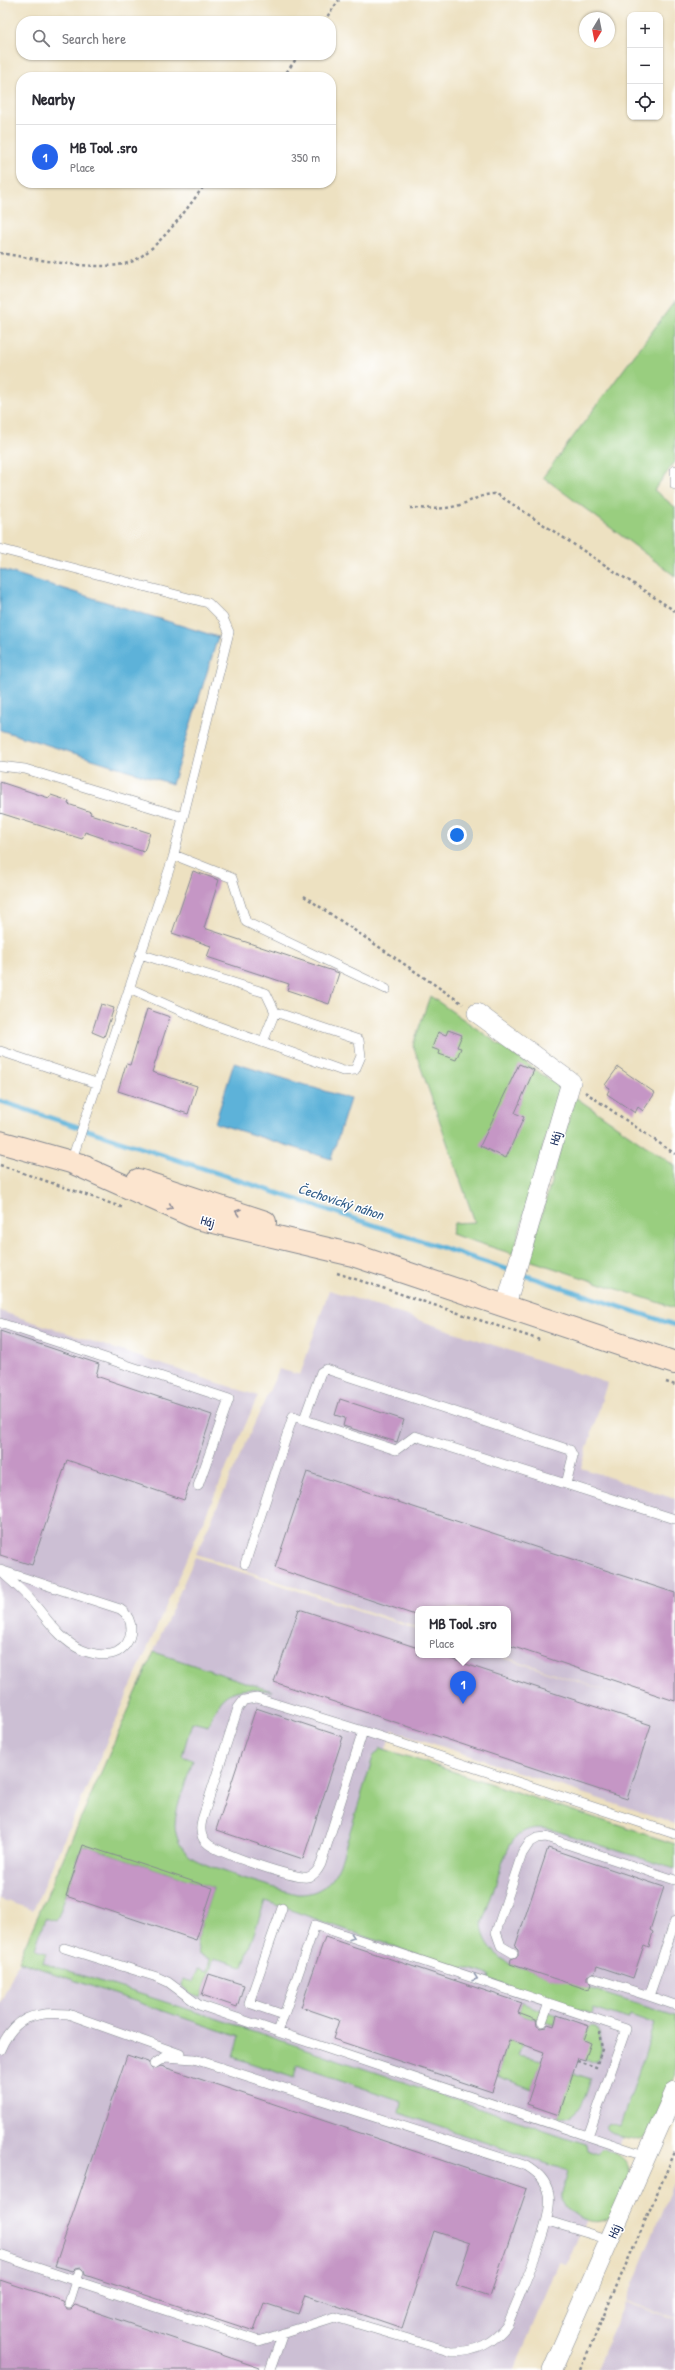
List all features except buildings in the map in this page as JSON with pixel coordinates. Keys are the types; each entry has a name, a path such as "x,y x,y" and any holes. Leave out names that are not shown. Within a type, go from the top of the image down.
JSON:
{"main road":[{"name":"Háj","path":"0,1142 202,1200 321,1241 353,1255 506,1305 675,1364"}],"street":[{"path":"476,1013 571,1082"},
{"name":"Háj","path":"506,1305 571,1082"},
{"name":"Háj","path":"552,2370 675,2091"}],"lane":[{"path":"675,470 675,485"},
{"path":"0,549 208,603 223,618 229,632 174,855 96,1083 71,1162"},
{"path":"0,766 26,768 183,817"},
{"path":"174,855 232,878 246,922 386,989"},
{"path":"129,988 206,1022 343,1071 355,1070 361,1056 359,1040 275,1012 266,993 140,954"},
{"path":"263,1042 275,1012"},
{"path":"0,1051 96,1083"},
{"path":"0,1323 229,1399 198,1486"},
{"path":"304,1419 321,1372 326,1368 570,1450 574,1456 566,1484"},
{"path":"245,1564 293,1416 396,1450 415,1436 675,1519"},
{"path":"0,1571 120,1609 126,1614 131,1622 131,1632 127,1642 117,1652 105,1655 76,1647 57,1631 27,1596 0,1571"},
{"path":"363,1731 321,1864 313,1875 306,1878 295,1877 220,1852 204,1841 201,1829 202,1820 238,1708 244,1700 257,1698 363,1731 675,1834"},
{"path":"514,1953 501,1946 497,1940 496,1932 522,1854 530,1842 537,1838 546,1837 675,1880"},
{"path":"249,2003 282,1908"},
{"path":"649,1996 675,1921"},
{"path":"278,2032 315,1924 626,2029 588,2136"},
{"path":"64,1948 157,1977 168,1982 199,2004 647,2156"},
{"path":"593,1978 675,2005"},
{"path":"240,2000 284,2015"},
{"path":"542,2022 548,2003"},
{"path":"0,2050 10,2032 24,2019 53,2013 68,2014 194,2059 527,2166 542,2178 547,2186 550,2201 548,2221 508,2324 497,2338 478,2349 452,2352 335,2316 259,2341 78,2277 0,2255"},
{"path":"154,2064 165,2057 194,2059"},
{"path":"548,2221 610,2240"},
{"path":"69,2303 78,2277"},
{"path":"270,2370 283,2333"}],"path":[{"path":"328,16 339,0"},
{"path":"287,72 295,60"},
{"path":"0,253 101,266 132,261 146,254 186,210 202,188"},
{"path":"410,508 450,508 470,502 485,493 497,494 675,611"},
{"path":"304,896 476,1013"},
{"path":"571,1082 675,1154"},
{"path":"0,1164 126,1209"},
{"path":"330,1270 545,1342"},
{"path":"661,1380 675,1385"},
{"path":"580,2370 675,2152"}],"shaded area":[{"path":"329,1290 607,1383 581,1468 675,1499 675,1824 392,1730 386,1749 675,1844 675,2016 566,2265 559,2263 514,2370 0,2370 0,2004 195,1557 415,1629 415,1658 504,1658 653,1706 508,1658 511,1658 511,1606 415,1606 415,1627 196,1554 279,1369 300,1375"},
{"path":"0,1311 258,1396 33,1910 0,1899"},
{"path":"675,2178 675,2318 626,2301"},
{"path":"625,2302 675,2319 675,2370 596,2370"}],"green space":[{"path":"675,301 675,462 654,490 675,507 675,576 543,477"},
{"path":"430,996 560,1087 513,1254 451,1234 454,1223 475,1222 413,1045"},
{"path":"575,1097 675,1166 675,1308 529,1260"},
{"path":"154,1652 272,1691 248,1689 239,1690 224,1697 213,1713 208,1726 192,1722 182,1756 193,1760 177,1810 175,1829 177,1838 184,1850 191,1857 225,1872 297,1894 312,1892 324,1886 333,1877 340,1864 373,1757 381,1748 675,1844 675,1869 553,1830 540,1828 530,1829 515,1838 505,1855 482,1923 487,1942 490,1947 494,1952 510,1964 675,2016 675,2075 651,2131 643,2138 633,2140 622,2138 606,2129 606,2126 610,2123 620,2126 655,2024 630,2015 628,2019 594,2008 592,2014 489,1979 490,1975 464,1967 463,1971 265,1901 243,1966 214,1958 201,1998 192,1995 182,1986 183,1979 193,1982 198,1969 207,1972 210,1959 199,1955 196,1940 213,1888 83,1845 58,1917 56,1921 45,1918 35,1949 46,1952 43,1963 209,2016 586,2144 587,2150 598,2154 603,2149 612,2152 624,2159 630,2172 618,2203 610,2217 597,2222 589,2221 582,2219 569,2210 564,2204 562,2198 568,2171 400,2113 402,2101 297,2065 294,2078 233,2057 239,2037 18,1961"},
{"path":"522,2003 557,2015 554,2025 518,2013"},
{"path":"589,2026 595,2027 601,2040 600,2054 597,2063 585,2060 584,2040"},
{"path":"509,2040 522,2044 518,2055 542,2060 532,2089 497,2076"},
{"path":"573,2073 591,2079 587,2092 581,2106 577,2111 566,2117 558,2117"}],"water":[{"path":"0,569 218,637 172,784 0,730"},
{"path":"234,1063 350,1099 331,1159 215,1123"}],"waterway":[{"name":"Čechovický náhon","path":"0,1101 675,1325"}],"place":[{"name":"MB Tool .sro","path":"463,1704"}]}
